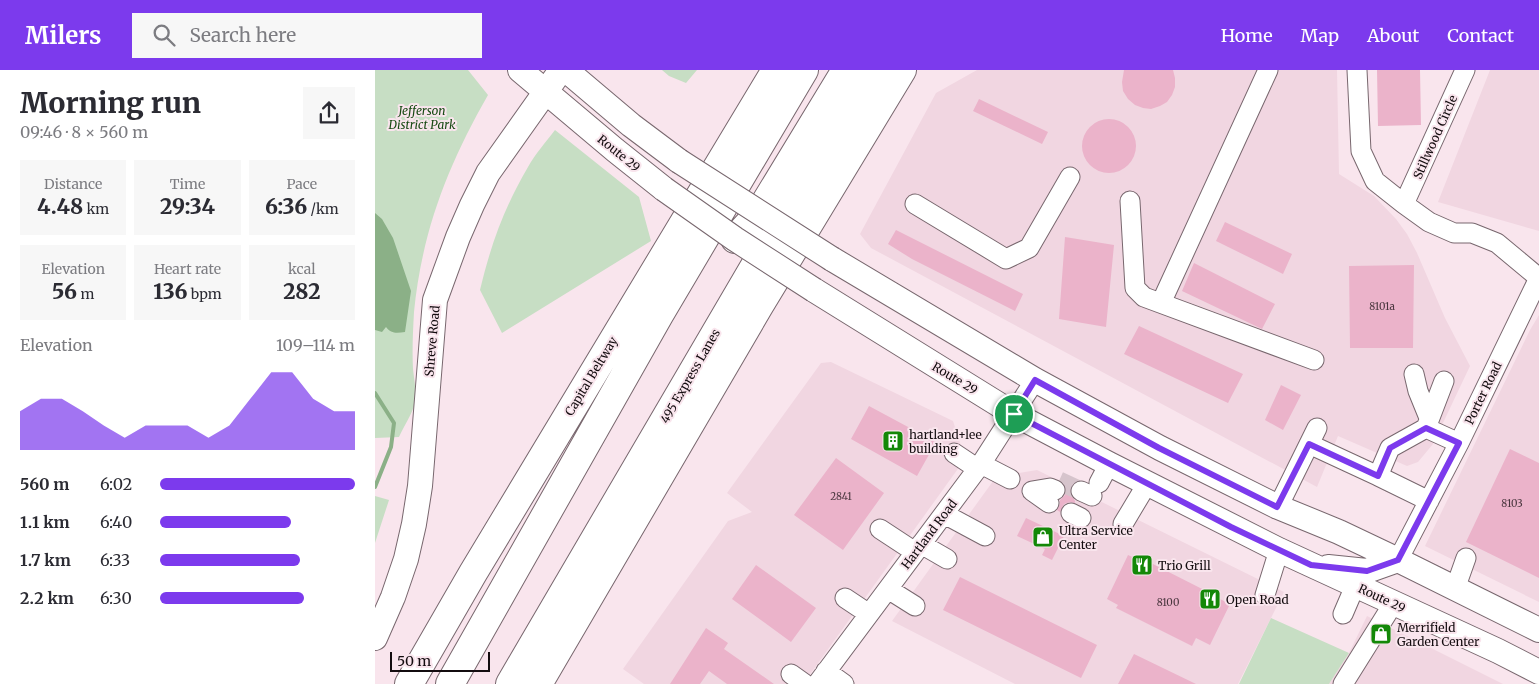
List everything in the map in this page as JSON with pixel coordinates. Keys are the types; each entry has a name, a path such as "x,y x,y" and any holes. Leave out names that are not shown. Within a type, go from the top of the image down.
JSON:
{"highway":[{"name":"Capital Beltway","path":"409,684 473,573 776,70"},
{"path":"450,684 654,324 804,70"},
{"path":"735,239 779,166 829,70"},
{"path":"779,166 846,70"},
{"name":"495 Express Lanes","path":"510,684 820,154 873,70"},
{"path":"538,684 763,298 901,70"}],"main road":[{"name":"Route 29","path":"520,70 664,189 735,239 1014,414 1087,497 1147,484 1279,550 1539,672"},
{"name":"Shreve Road","path":"375,638 393,597 406,559 414,524 420,486 435,300 458,237 484,181 561,70"},
{"path":"566,70 631,125 679,160 753,209 832,260 1035,380 1159,448 1277,507 1339,532 1539,630"},
{"path":"1311,565 1367,571 1398,560"}],"street":[{"path":"1161,303 1267,70"},
{"path":"1357,70 1361,152 1375,181 1429,222 1454,232 1472,233 1497,243 1539,278"},
{"name":"Stillwood Circle","path":"1404,204 1465,70"},
{"path":"915,204 1007,259 1029,248 1070,177"},
{"path":"1131,201 1135,288 1144,297 1313,360"},
{"name":"Porter Road","path":"1398,560 1459,443 1539,278"},
{"path":"1414,374 1428,423 1459,443"},
{"name":"Hartland Road","path":"821,678 979,466 1035,380"},
{"path":"1378,476 1390,448 1428,423 1444,381"},
{"path":"1277,507 1313,436 1378,476 1429,501"},
{"path":"954,453 1010,479"},
{"path":"1032,490 1054,479 1054,491"},
{"path":"1123,524 1147,484"},
{"path":"944,514 985,536"},
{"path":"880,529 918,548 947,559"},
{"path":"1265,595 1279,550"},
{"path":"1455,589 1466,558"},
{"path":"1343,614 1355,586"},
{"path":"888,588 915,606"},
{"path":"845,598 869,614"},
{"path":"1343,684 1393,604"},
{"path":"821,678 843,684"}],"shaded area":[{"path":"977,70 1337,70 1339,174 1374,196 1396,219 1407,234 1445,318 1470,366 1433,444 1418,462 1407,466 1338,436 1317,487 871,248 860,234 936,93"},
{"path":"1490,70 1539,70 1539,231 1438,202"},
{"path":"375,213 382,219 393,238 411,291 405,332 392,332 386,327 382,332 375,330"},
{"path":"1539,315 1539,602 1425,546"},
{"path":"831,362 953,421 965,459 803,684 644,684 623,669 728,521 752,512 727,493 821,363"},
{"path":"1037,470 1284,592 1238,684 1015,684 892,621 996,477"},
{"name":"Merrifield Garden Center","path":"1367,616 1503,684 1329,684 1349,653"}],"green space":[{"name":"Jefferson District Park","path":"375,70 468,70 488,95 449,173 430,226 423,254 414,312 413,362 416,395 414,407 399,437 375,438"},
{"path":"662,70 697,70 686,83 669,76"},
{"path":"555,130 639,197 651,241 502,333 480,290 484,273 499,227 519,182 537,153"},
{"path":"375,496 389,500 375,543"},
{"path":"1271,618 1349,653 1329,684 1239,684"}],"building":[{"path":"1124,70 1173,70 1175,87 1172,95 1167,102 1151,109 1135,105 1123,91"},
{"path":"1377,70 1420,70 1421,125 1378,126"},
{"path":"979,99 1048,132 1042,144 973,111"},
{"path":"1109,119 1119,121 1128,127 1134,136 1136,146 1134,156 1128,165 1119,171 1109,173 1099,171 1090,165 1084,156 1082,146 1084,136 1090,127 1099,121"},
{"path":"1225,222 1292,254 1283,274 1216,241"},
{"path":"896,230 1023,294 1015,311 912,259 888,244"},
{"path":"1065,237 1114,245 1106,327 1059,319"},
{"path":"1194,263 1275,304 1262,329 1182,291"},
{"path":"1414,265 1413,348 1350,348 1349,266"},
{"path":"1139,326 1243,374 1228,403 1124,354"},
{"path":"1281,385 1301,395 1283,430 1265,420"},
{"name":"hartland+lee building","path":"869,406 936,442 917,476 851,439"},
{"path":"1510,449 1539,463 1539,578 1466,542"},
{"path":"836,458 884,493 843,550 794,515"},
{"path":"1062,477 1074,483 1070,493 1075,503 1064,504 1060,512 1057,510 1066,489 1061,481"},
{"path":"1026,518 1064,536 1052,560 1042,555 1045,549 1017,536"},
{"path":"1128,555 1139,560 1141,558 1230,604 1210,645 1196,638 1192,646 1116,608 1118,605 1107,599"},
{"path":"756,565 816,608 791,642 732,599"},
{"path":"960,577 1097,645 1081,678 943,610"},
{"path":"706,628 728,643 724,649 774,684 727,684 709,671 700,684 670,684"},
{"path":"1134,654 1196,684 1118,684"}],"waterway":[{"path":"375,393 394,423 391,447 375,487"}],"tunnel":[{"path":"1059,481 1081,491"}],"place":[{"name":"hartland+lee building","path":"893,441"},
{"name":"Ultra Service Center","path":"1043,537"},
{"name":"Trio Grill","path":"1142,565"},
{"name":"Open Road","path":"1210,599"},
{"name":"Merrifield Garden Center","path":"1381,634"}],"route":[{"path":"1035,380 1159,448 1277,507 1309,444 1378,476 1390,448 1426,428 1459,443 1398,560 1367,571 1311,565 1231,527 1014,414 1035,380"}]}
